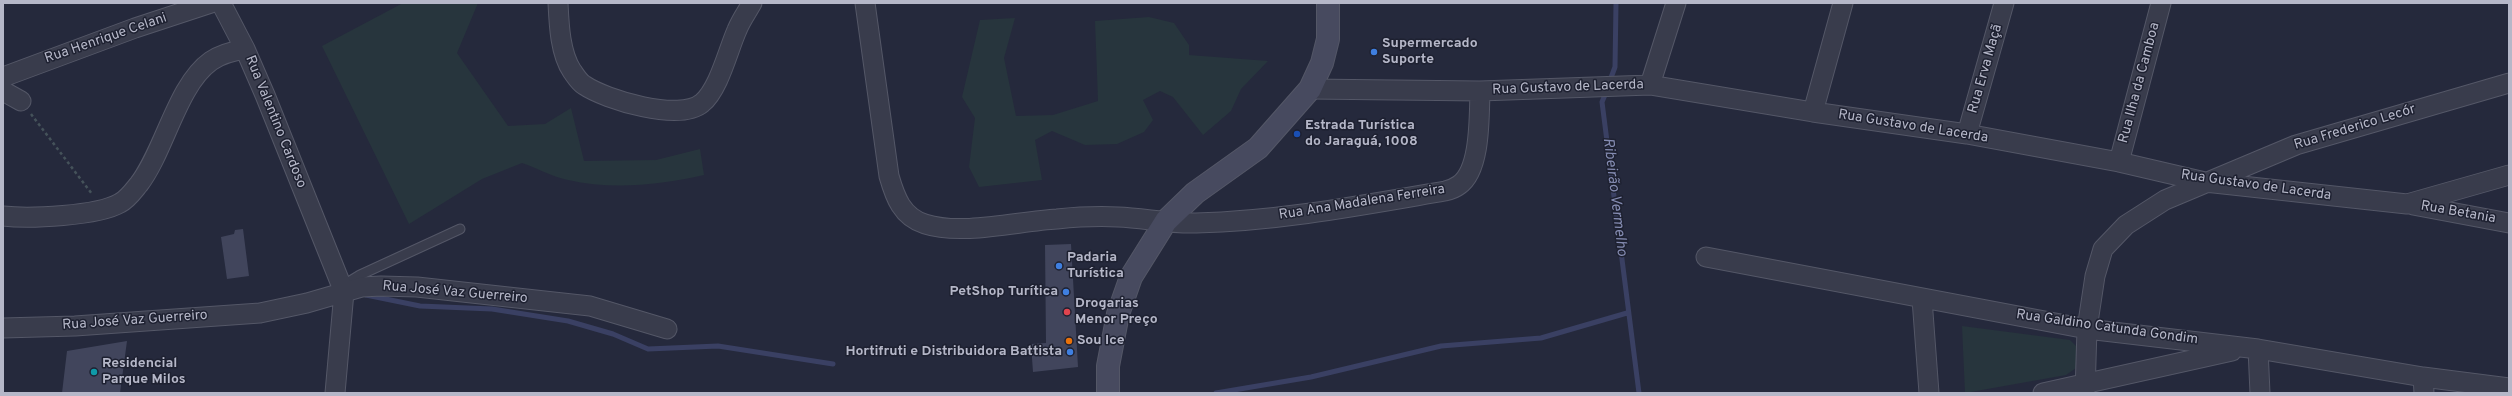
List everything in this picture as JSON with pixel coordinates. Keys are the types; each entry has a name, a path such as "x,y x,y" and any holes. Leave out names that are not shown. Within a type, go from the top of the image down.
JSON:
{"main road":[{"path":"1108,393 1108,366 1118,314 1131,277 1166,221 1195,194 1258,148 1310,89 1322,63 1328,39 1328,3"}],"street":[{"name":"Rua Henrique Celani","path":"3,77 121,33 211,3"},
{"path":"221,3 245,49"},
{"path":"558,3 563,47 571,69 582,84 607,97 671,111 689,110 702,104 712,92 738,28 752,3"},
{"name":"Rua Ana Madalena Ferreira","path":"865,3 889,176 897,201 908,215 925,224 949,228 992,227 1057,219 1110,217 1194,223 1253,220 1324,212 1445,191 1460,185 1467,176 1475,158 1480,91"},
{"path":"1643,85 1676,3"},
{"path":"1813,112 1843,3"},
{"name":"Rua Erva Maçã","path":"1967,134 2004,3"},
{"name":"Rua Ilha da Camboa","path":"2119,162 2161,3"},
{"name":"Rua Valentino Cardoso","path":"3,216 58,215 103,209 120,203 132,193 147,174 181,102 197,75 216,58 227,52 245,49 343,289 335,393"},
{"name":"Rua Frederico Lecór","path":"2085,388 2087,329 2095,276 2103,248 2126,225 2165,200 2296,145 2509,83"},
{"name":"Rua Gustavo de Lacerda","path":"1310,89 1480,91 1643,85 1813,112 1967,134 2119,162 2205,182 2407,204 2509,175"},
{"path":"3,90 20,101"},
{"name":"Rua Betania","path":"2407,204 2509,222"},
{"name":"Rua Galdino Catunda Gondim","path":"1706,257 2087,329 2252,348 2423,385 2509,388"},
{"name":"Rua José Vaz Guerreiro","path":"3,328 75,326 260,313 307,303 343,289 381,286 417,287 590,306 667,329"},
{"path":"1922,299 1930,393"},
{"path":"2043,393 2085,388 2252,348 2260,393"}],"lane":[{"path":"343,289 360,275 460,229"}],"path":[{"path":"20,101 103,209"}],"shaded area":[{"path":"403,3 478,3 457,53 508,126 545,124 571,108 584,161 656,160 700,149 704,175 653,184 602,185 562,179 522,163 482,179 409,224 322,46"},
{"path":"1149,17 1174,23 1189,45 1189,55 1268,61 1241,89 1231,111 1203,135 1173,97 1160,91 1143,100 1153,120 1144,132 1117,144 1085,145 1052,131 1035,140 1042,180 979,187 969,167 975,118 962,97 980,20 1015,18 1004,58 1016,116 1053,115 1098,101 1095,21"},
{"path":"1962,326 2070,340 2076,346 2080,357 2076,368 2066,375 1965,393"}],"building":[{"path":"243,229 249,276 227,279 221,237 234,234 235,230"},
{"path":"1071,244 1078,367 1033,372 1031,344 1046,343 1045,245"},
{"name":"Residencial Parque Milos","path":"127,341 120,393 62,393 67,351"}],"waterway":[{"name":"Ribeirão Vermelho","path":"1609,83 1615,67 1616,3"},
{"name":"Ribeirão Vermelho","path":"1607,90 1602,102 1639,393"},
{"path":"366,295 420,306 492,309 568,321 613,334 648,349 718,346 833,364"},
{"path":"1216,393 1311,377 1441,346 1541,338 1627,313"}],"place":[{"name":"Supermercado Suporte","path":"1374,52"},
{"name":"Estrada Turística do Jaraguá, 1008","path":"1297,134"},
{"name":"Padaria Turística","path":"1059,266"},
{"name":"PetShop Turítica","path":"1066,292"},
{"name":"Drogarias Menor Preço","path":"1067,312"},
{"name":"Sou Ice","path":"1069,341"},
{"name":"Hortifruti e Distribuidora Battista","path":"1070,352"},
{"name":"Residencial Parque Milos","path":"94,372"}]}
